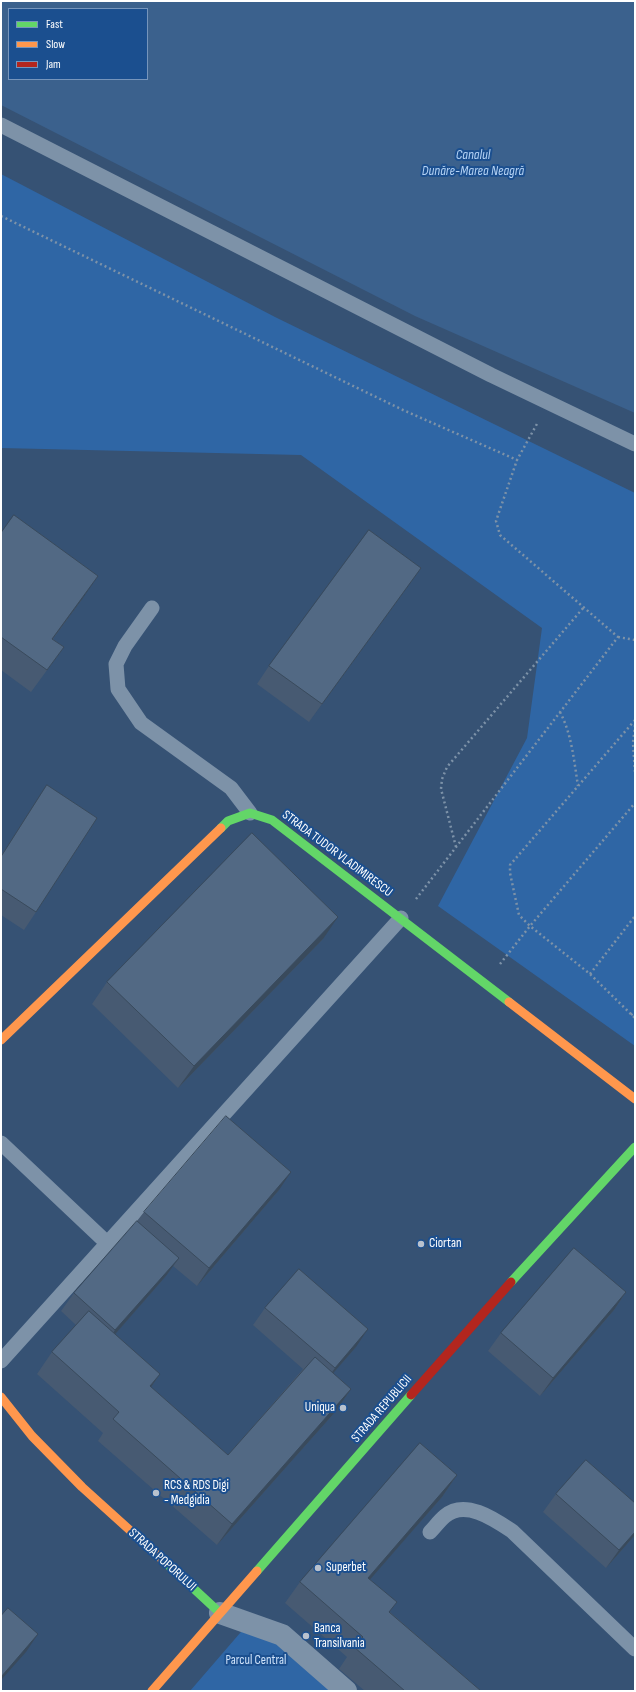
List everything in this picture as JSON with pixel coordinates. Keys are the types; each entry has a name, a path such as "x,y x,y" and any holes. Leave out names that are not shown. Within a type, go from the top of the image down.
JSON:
{"street":[{"name":"STRADA TUDOR VLADIMIRESCU","path":"250,813 272,820 635,1099"},
{"path":"1,1040 228,821 250,813"},
{"name":"STRADA REPUBLICII","path":"152,1691 488,1307 635,1147"},
{"name":"STRADA POPORULUI","path":"1,1397 32,1436 82,1487 220,1613 282,1636 346,1691"}],"lane":[{"path":"1,125 484,372 635,444"},
{"path":"152,608 125,646 116,664 118,689 141,723 231,788 250,813"},
{"path":"1,1361 401,918"},
{"path":"1,1143 107,1243"},
{"path":"430,1532 445,1516 456,1510 466,1509 495,1520 512,1531 635,1649"}],"path":[{"path":"1,216 403,410 517,460"},
{"path":"548,403 517,460 496,521 500,535 618,637 635,640"},
{"path":"456,847 441,789 442,779 447,767 584,607"},
{"path":"401,918 618,637"},
{"path":"560,712 566,724 571,742 578,787"},
{"path":"635,720 510,865 510,873 519,915 530,926 590,974 635,1018"},
{"path":"635,725 633,743 635,773"},
{"path":"485,983 530,926 635,802"},
{"path":"590,974 635,916"},
{"path":"632,1015 635,1011"}],"green space":[{"path":"1,174 275,317 635,493 635,1046 438,906 527,738 542,628 301,455 1,448"},
{"name":"Parcul Central","path":"253,1618 337,1691 190,1691"}],"water":[{"name":"Canalul Dunăre-Marea Neagră","path":"1,1 635,1 635,413 415,316 1,105"}],"building":[{"path":"14,515 98,576 52,639 64,647 47,670 1,637 1,533"},
{"path":"369,530 421,568 322,704 269,666"},
{"path":"47,785 97,818 36,912 1,889 1,857"},
{"path":"252,833 338,917 194,1066 107,982"},
{"path":"226,1116 291,1172 209,1268 144,1212"},
{"path":"137,1221 179,1258 115,1330 74,1293"},
{"path":"574,1248 626,1292 553,1378 501,1333"},
{"path":"299,1269 368,1329 335,1368 265,1308"},
{"path":"89,1311 160,1374 150,1386 228,1455 315,1357 351,1389 232,1524 113,1419 119,1412 52,1352"},
{"path":"420,1443 457,1475 368,1578 397,1602 389,1612 481,1691 405,1691 354,1647 363,1637 300,1582"},
{"path":"586,1460 635,1503 635,1532 619,1550 556,1494"},
{"path":"8,1608 38,1634 1,1677 1,1616"}],"traffic: fast":[{"path":"221,828 228,821 250,813 272,820 509,1002"},
{"path":"511,1282 635,1147"},
{"path":"257,1571 411,1395"},
{"path":"165,1562 220,1613"}],"traffic: slow":[{"path":"1,1040 221,828"},
{"path":"509,1002 635,1099"},
{"path":"1,1397 32,1436 82,1487 165,1562"},
{"path":"152,1691 257,1571"}],"traffic: jam":[{"path":"411,1395 511,1282"}],"place":[{"name":"Ciortan","path":"421,1244"},
{"name":"Uniqua","path":"343,1408"},
{"name":"RCS & RDS Digi - Medgidia","path":"156,1493"},
{"name":"Superbet","path":"318,1568"},
{"name":"Banca Transilvania","path":"306,1636"}]}
